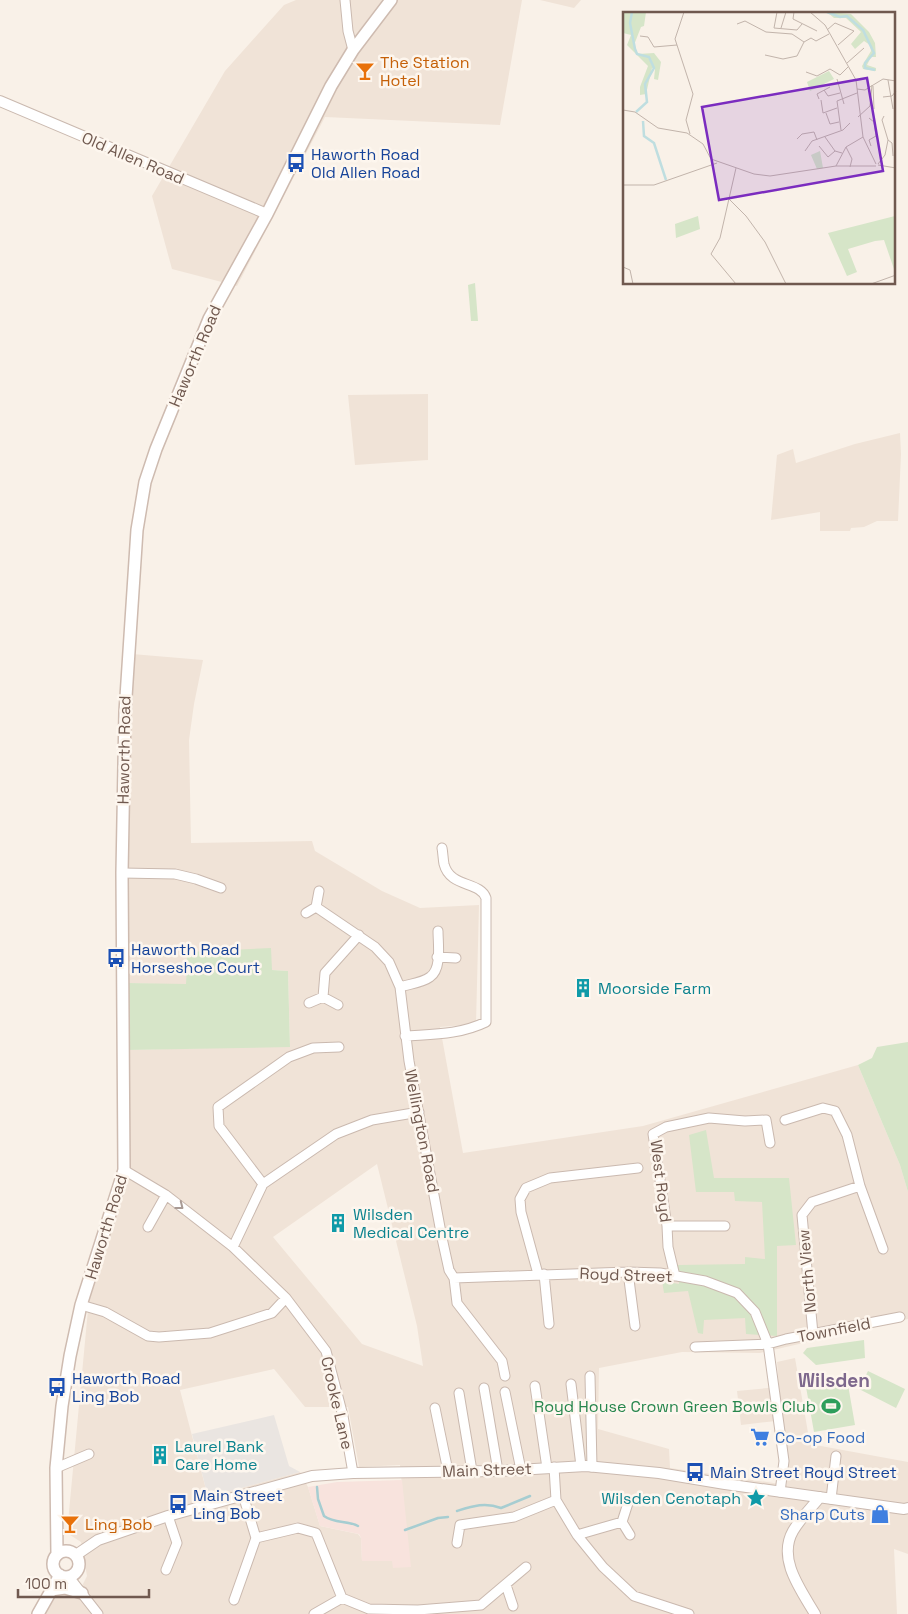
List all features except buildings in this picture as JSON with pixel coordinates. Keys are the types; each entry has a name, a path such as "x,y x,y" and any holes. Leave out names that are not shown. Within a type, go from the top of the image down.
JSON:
{"main road":[{"name":"Haworth Road","path":"64,1576 53,1566 57,1554 56,1468 63,1398 81,1305 124,1170 122,873 125,712 137,530 145,482 156,449 209,319 267,214 331,86 353,50 392,0"},
{"path":"41,1613 50,1590 64,1576 78,1570 80,1562 76,1555 69,1551 57,1554"},
{"path":"50,1590 65,1588 82,1592"}],"street":[{"path":"344,0 348,31 353,50"},
{"name":"Old Allen Road","path":"0,101 267,214"},
{"path":"405,1036 458,1032 472,1029 486,1022 486,898 481,890 459,882 452,877 444,864 442,848"},
{"path":"122,873 175,874 221,888"},
{"path":"306,913 316,906 319,891"},
{"name":"Wellington Road","path":"316,906 375,947 389,962 400,986 405,1036 443,1246 449,1270 454,1278 457,1303 502,1361 505,1376"},
{"path":"400,986 428,979 432,976 436,970 438,931"},
{"path":"323,997 325,973 359,935"},
{"path":"437,957 456,958"},
{"path":"309,1002 323,997 338,1005"},
{"path":"263,1184 219,1126 218,1107 289,1057 314,1048 339,1047"},
{"path":"785,1120 823,1108 835,1111 847,1135 860,1186 883,1249"},
{"path":"233,1247 263,1184 336,1134 372,1120 419,1112"},
{"name":"West Royd","path":"675,1276 668,1247 667,1226 653,1134 666,1128 709,1118 745,1121 766,1120 770,1143"},
{"path":"549,1324 541,1274 521,1212 520,1199 526,1188 550,1178 638,1168"},
{"path":"124,1170 166,1195 148,1227"},
{"name":"North View","path":"813,1334 802,1215 812,1202 860,1186"},
{"name":"Crooke Lane","path":"166,1195 233,1247 286,1298 326,1351 343,1416 353,1473"},
{"path":"667,1226 725,1226"},
{"path":"628,1272 635,1326"},
{"name":"Royd Street","path":"454,1278 628,1272 705,1281 737,1293 755,1312 768,1344 784,1461 780,1492"},
{"path":"81,1305 106,1312 148,1336 158,1337 210,1333 272,1313 286,1298"},
{"name":"Townfield","path":"695,1347 768,1344 900,1317"},
{"path":"590,1376 592,1467"},
{"path":"571,1384 580,1466"},
{"path":"535,1386 556,1500 577,1535 604,1567 634,1596 689,1614"},
{"path":"484,1388 498,1471"},
{"path":"505,1392 521,1470"},
{"path":"459,1393 472,1471"},
{"path":"435,1408 448,1471"},
{"path":"575,1415 591,1413"},
{"path":"56,1468 89,1454"},
{"path":"831,1498 836,1456"},
{"name":"Main Street","path":"76,1555 98,1540 168,1516 312,1476 353,1473 498,1471 580,1466 659,1473 780,1492 908,1508"},
{"path":"234,1600 256,1538 243,1495"},
{"path":"815,1614 792,1575 787,1546 793,1531 820,1497"},
{"path":"457,1544 460,1525 514,1517 556,1500"},
{"path":"629,1500 622,1522 630,1535"},
{"path":"166,1570 176,1544 168,1516"},
{"path":"577,1535 622,1522"},
{"path":"256,1538 298,1528 316,1532 342,1598 368,1609 418,1610 480,1605 526,1567"},
{"path":"64,1576 82,1592 98,1614"},
{"path":"506,1585 513,1606"},
{"path":"314,1614 342,1598"}],"shaded area":[{"path":"296,0 522,0 500,125 325,117 237,286 172,269 152,196 225,71 284,5"},
{"path":"540,0 581,0 574,8"},
{"path":"428,394 428,460 355,465 348,395"},
{"path":"900,433 898,521 877,521 864,527 851,528 850,531 820,531 820,512 771,520 777,455 793,449 796,463 855,444"},
{"path":"132,654 203,660 189,740 191,843 312,841 315,851 382,891 420,908 479,905 476,1024 440,1027 463,1153 643,1126 858,1065 900,1165 908,1192 908,1319 760,1353 682,1352 599,1368 598,1429 669,1449 670,1468 787,1485 776,1421 741,1425 737,1391 779,1387 777,1362 795,1358 810,1444 908,1462 908,1554 894,1549 897,1614 45,1614 55,1598 65,1595 77,1596 87,1576 81,1542 67,1533 89,1299 128,1176 128,1050 290,1046 288,971 272,970 187,952 186,985 128,983 126,825","holes":["377,1164 417,1326 423,1366 362,1344 273,1237","274,1369 305,1407 348,1407 359,1467 400,1465 410,1567 392,1561 362,1561 361,1538 358,1534 320,1526 308,1487 300,1472 208,1497 180,1390"]},
{"path":"274,1415 289,1466 300,1472 208,1497 192,1434"},
{"path":"402,1480 411,1567 393,1568 392,1561 362,1561 361,1538 359,1534 320,1526 308,1487 337,1482"}],"green space":[{"path":"475,283 478,321 471,321 468,285"},
{"path":"271,948 272,970 288,971 290,1047 128,1050 128,983 186,984 187,952"},
{"path":"908,1042 908,1192 900,1165 858,1065 872,1058 877,1047"},
{"path":"706,1130 714,1178 789,1178 796,1245 777,1246 777,1336 746,1334 745,1318 704,1320 703,1334 698,1333 688,1291 664,1293 662,1281 679,1284 677,1265 745,1264 745,1257 765,1259 762,1202 735,1201 734,1192 696,1192 689,1135"},
{"path":"864,1340 865,1358 816,1365 803,1353 807,1348"},
{"path":"868,1371 905,1389 896,1408 859,1389"},
{"name":"Royd House Crown Green Bowls Club","path":"847,1379 855,1425 814,1432 806,1387"}],"waterway":[{"path":"317,1487 318,1499 324,1516 332,1520 358,1526"},
{"path":"457,1511 484,1505 501,1508 530,1496"},
{"path":"405,1530 438,1518 448,1517"}],"place":[{"name":"The Station Hotel","path":"365,71"},
{"name":"Haworth Road Old Allen Road","path":"296,163"},
{"name":"Haworth Road Horseshoe Court","path":"116,958"},
{"name":"Moorside Farm","path":"583,988"},
{"name":"Wilsden Medical Centre","path":"338,1223"},
{"name":"Haworth Road Ling Bob","path":"57,1387"},
{"name":"Royd House Crown Green Bowls Club","path":"831,1406"},
{"name":"Co-op Food","path":"760,1437"},
{"name":"Laurel Bank Care Home","path":"160,1455"},
{"name":"Main Street Royd Street","path":"695,1472"},
{"name":"Wilsden Cenotaph","path":"756,1498"},
{"name":"Main Street Ling Bob","path":"178,1504"},
{"name":"Sharp Cuts","path":"880,1514"},
{"name":"Ling Bob","path":"70,1524"}],"district":[{"name":"Wilsden","path":"834,1380"}]}
